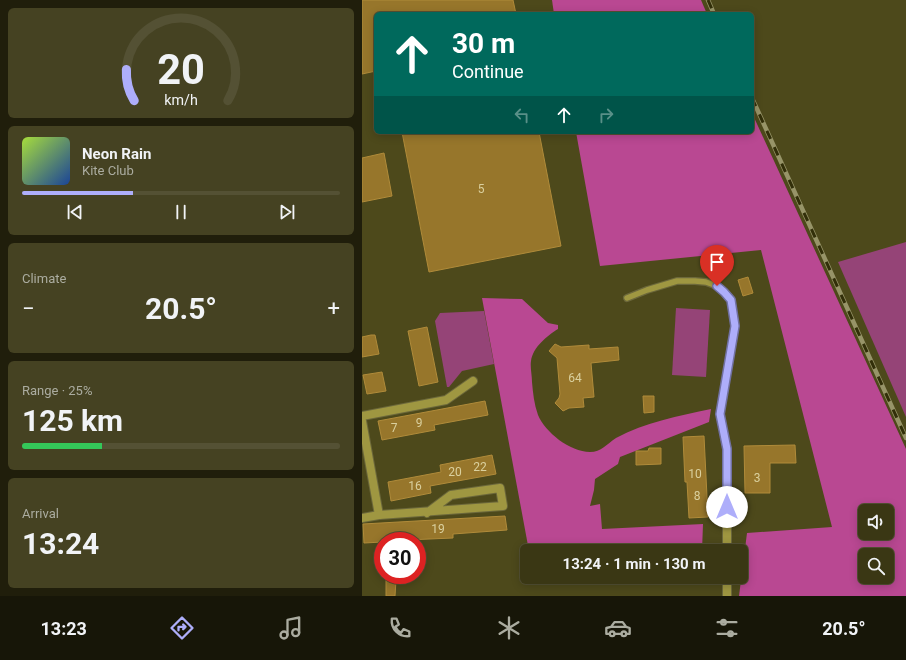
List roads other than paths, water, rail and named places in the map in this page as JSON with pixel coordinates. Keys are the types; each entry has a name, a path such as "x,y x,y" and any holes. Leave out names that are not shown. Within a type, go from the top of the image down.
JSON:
{"street":[{"path":"362,416 446,400 474,381"},
{"path":"362,421 379,515"},
{"path":"727,449 727,544"},
{"path":"362,518 379,515 427,512 503,506 500,488 451,495 427,512"},
{"path":"727,584 727,596"}],"lane":[{"path":"627,298 677,281 695,281 706,282 717,286 731,300 735,326 720,414 727,449"}],"railway":[{"path":"708,0 713,12"},
{"path":"754,102 906,438"}]}
